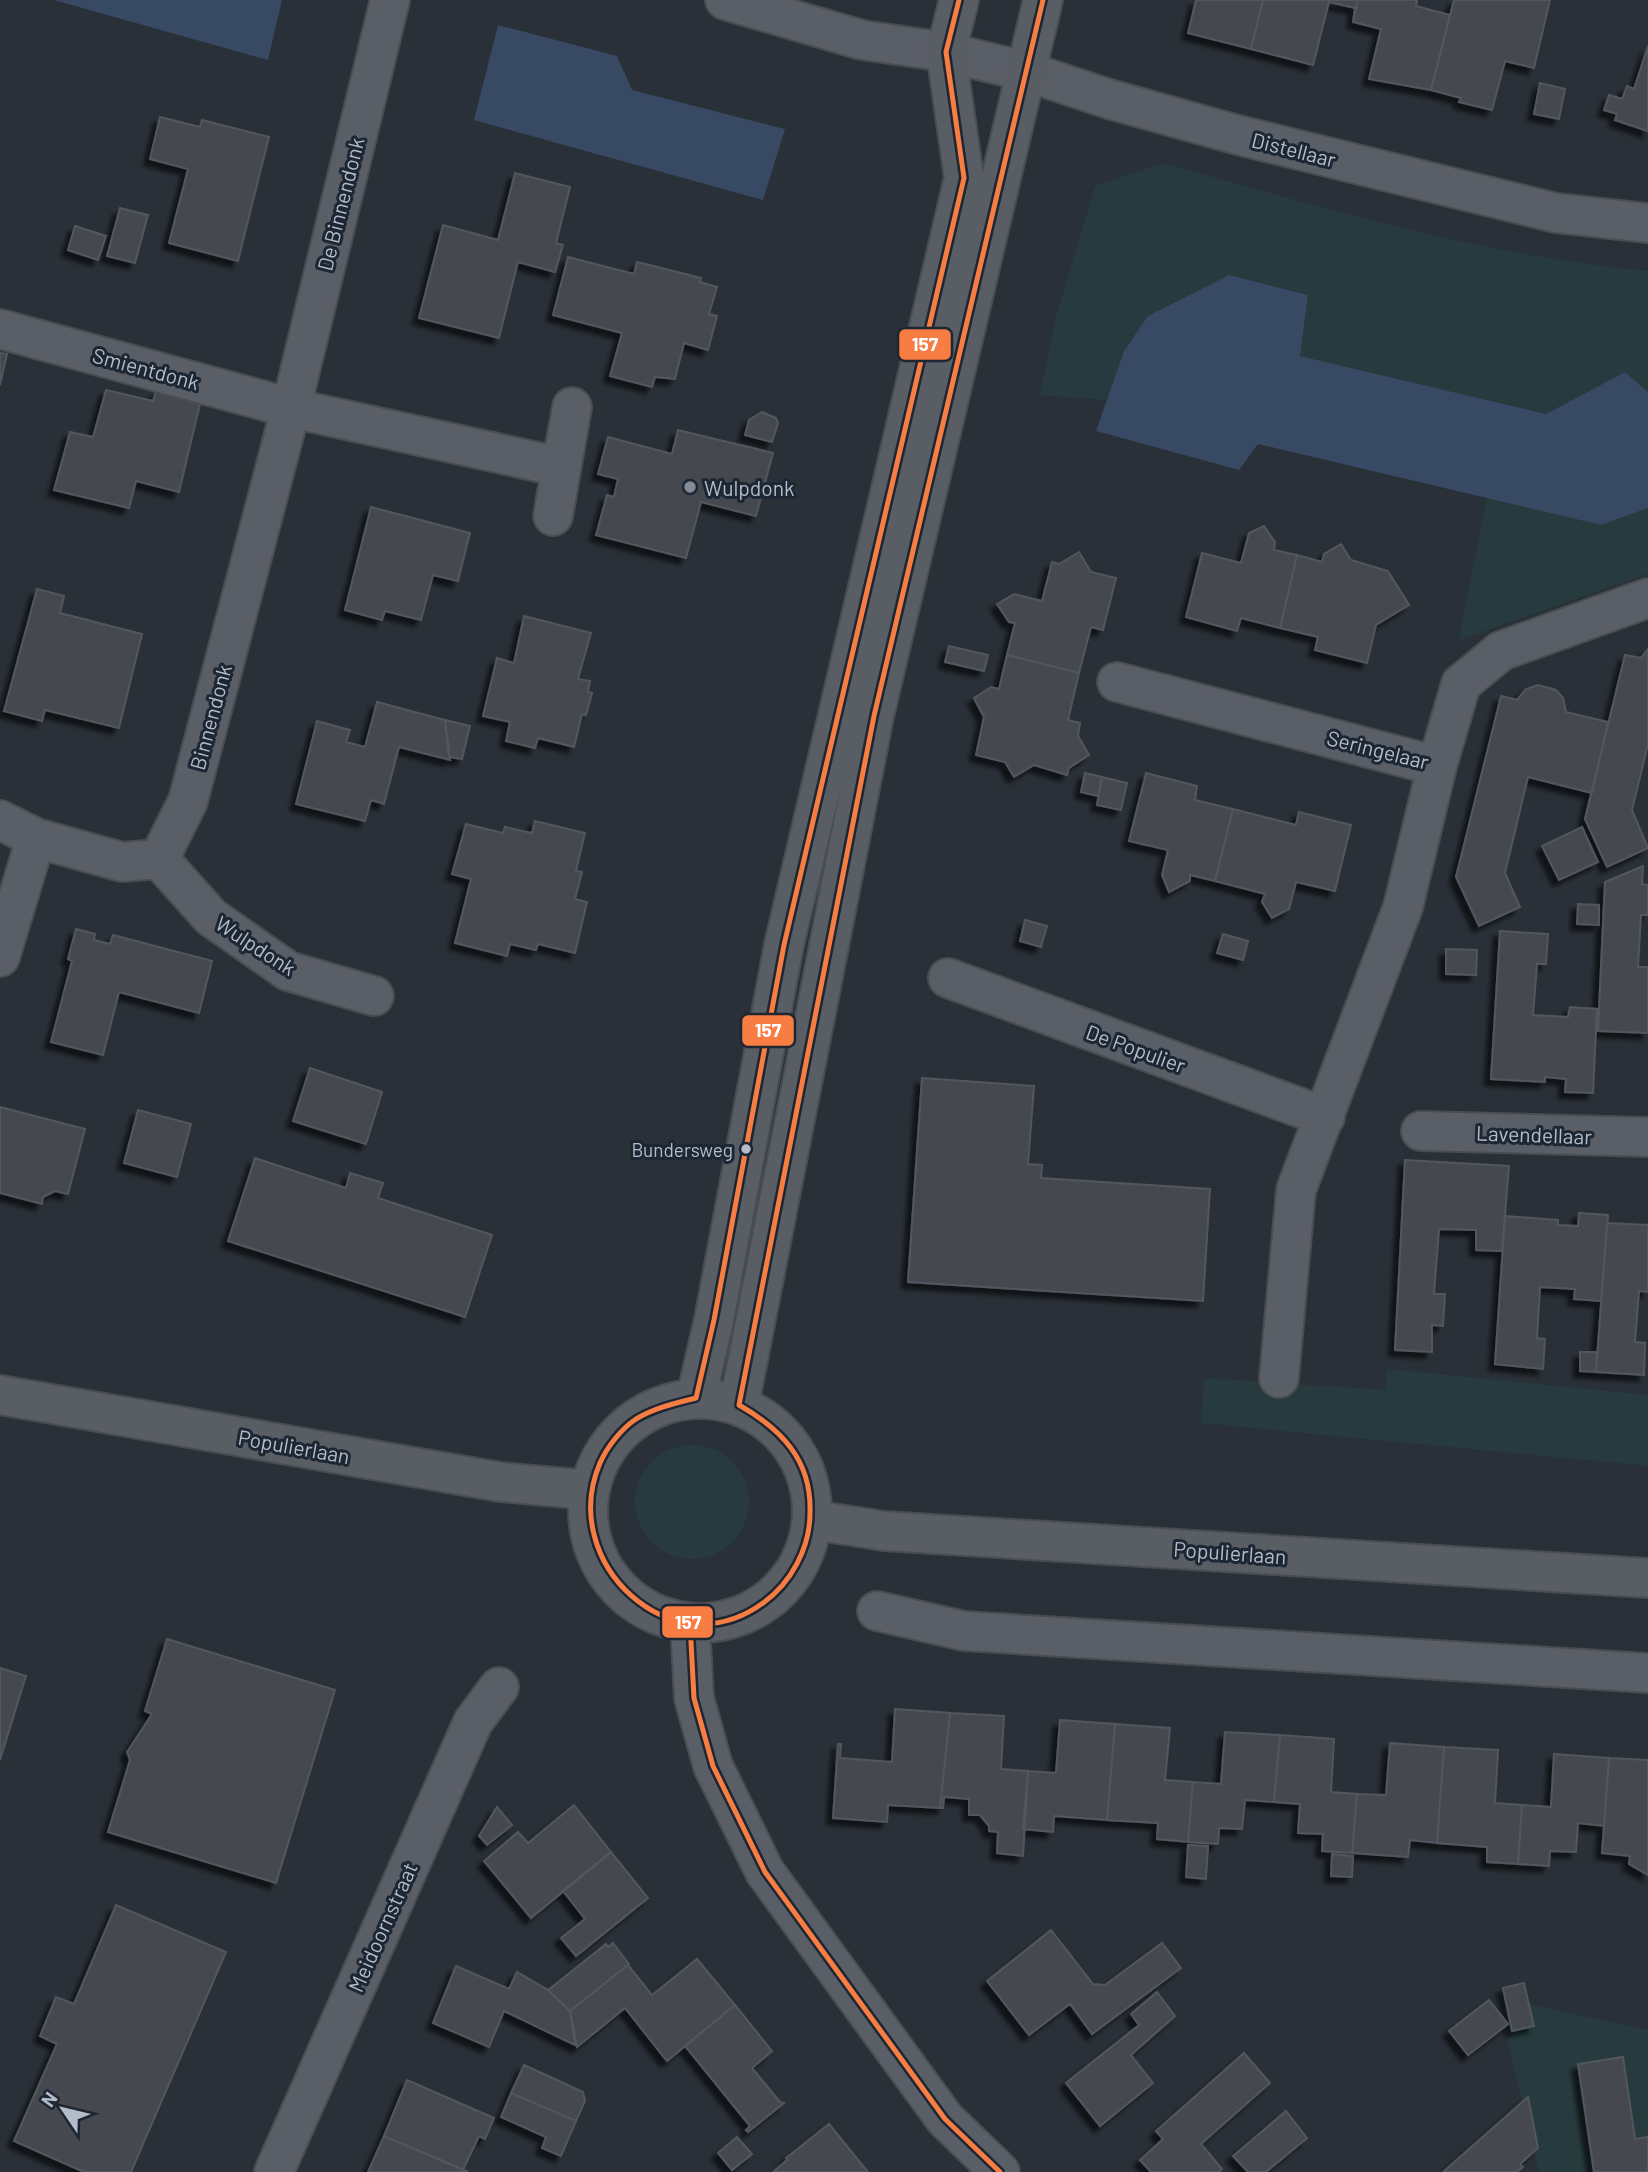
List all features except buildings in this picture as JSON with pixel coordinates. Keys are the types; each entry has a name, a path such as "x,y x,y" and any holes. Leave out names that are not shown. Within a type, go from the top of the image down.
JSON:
{"street":[{"name":"De Binnendonk","path":"291,408 390,0"},
{"path":"725,0 862,40 946,52"},
{"path":"696,1398 714,1320 783,945 964,178 946,52 959,0"},
{"path":"739,1405 874,716 1043,0"},
{"name":"Distellaar","path":"946,52 1028,72 1109,99 1238,135 1556,213 1648,223"},
{"name":"Smientdonk","path":"0,329 291,408"},
{"path":"553,516 572,407"},
{"path":"291,408 561,467"},
{"name":"Binnendonk","path":"159,859 188,801 291,408"},
{"name":"Seringelaar","path":"1117,682 1437,766 1461,684 1501,651 1648,598"},
{"path":"1279,1378 1296,1190 1403,907 1437,766"},
{"path":"0,820 36,838 122,862 159,859"},
{"path":"0,957 36,838"},
{"name":"Wulpdonk","path":"159,859 211,917 288,971 374,996"},
{"name":"De Populier","path":"948,978 1325,1117"},
{"name":"Lavendellaar","path":"1421,1131 1648,1137"},
{"name":"Populierlaan","path":"0,1395 500,1482 590,1490"},
{"path":"696,1398 739,1405 770,1423 795,1450 810,1483 813,1520 804,1554 786,1585 758,1607 726,1621 690,1623 654,1614 623,1593 600,1563 589,1527 590,1490 603,1454 628,1426 660,1406 696,1398"},
{"name":"Populierlaan","path":"813,1520 884,1531 1648,1578"},
{"path":"877,1611 964,1631 1648,1673"},
{"path":"690,1623 694,1698 713,1766 765,1872 945,2119 1000,2172"},
{"name":"Meidoornstraat","path":"274,2172 473,1722 499,1687"}],"green space":[{"path":"1163,163 1343,213 1463,242 1586,264 1648,271 1648,392 1625,372 1546,414 1300,356 1124,351 1107,400 1040,395 1057,313 1095,186"},
{"path":"1487,497 1601,525 1648,508 1648,574 1459,640"},
{"path":"1387,1369 1648,1395 1648,1466 1201,1423 1204,1378 1386,1390"},
{"path":"692,1445 714,1450 732,1462 744,1480 749,1502 744,1524 732,1542 714,1554 692,1559 670,1554 652,1542 640,1524 635,1502 640,1480 652,1462 670,1450"},
{"path":"1497,1997 1648,2030 1648,2172 1539,2172"}],"water":[{"path":"54,0 282,0 268,60"},
{"path":"498,25 617,56 632,90 785,129 763,200 474,120"},
{"path":"1229,275 1308,295 1300,356 1546,414 1625,372 1648,392 1648,508 1601,525 1258,444 1239,470 1096,431 1124,351 1148,316"}],"transit line":[{"name":"157","path":"959,0 946,52 964,178 784,945 714,1320 696,1398 650,1412 625,1428 600,1463 591,1500 595,1536 609,1569 631,1596 660,1615 693,1623 728,1620 763,1603 790,1575 807,1539 809,1494 806,1477 799,1462 780,1436 739,1405 874,716 1043,0"},
{"name":"157","path":"690,1623 694,1698 713,1766 765,1872 945,2119 1000,2172"}],"place":[{"name":"Wulpdonk","path":"690,487"},
{"name":"Bundersweg","path":"746,1149"}]}
